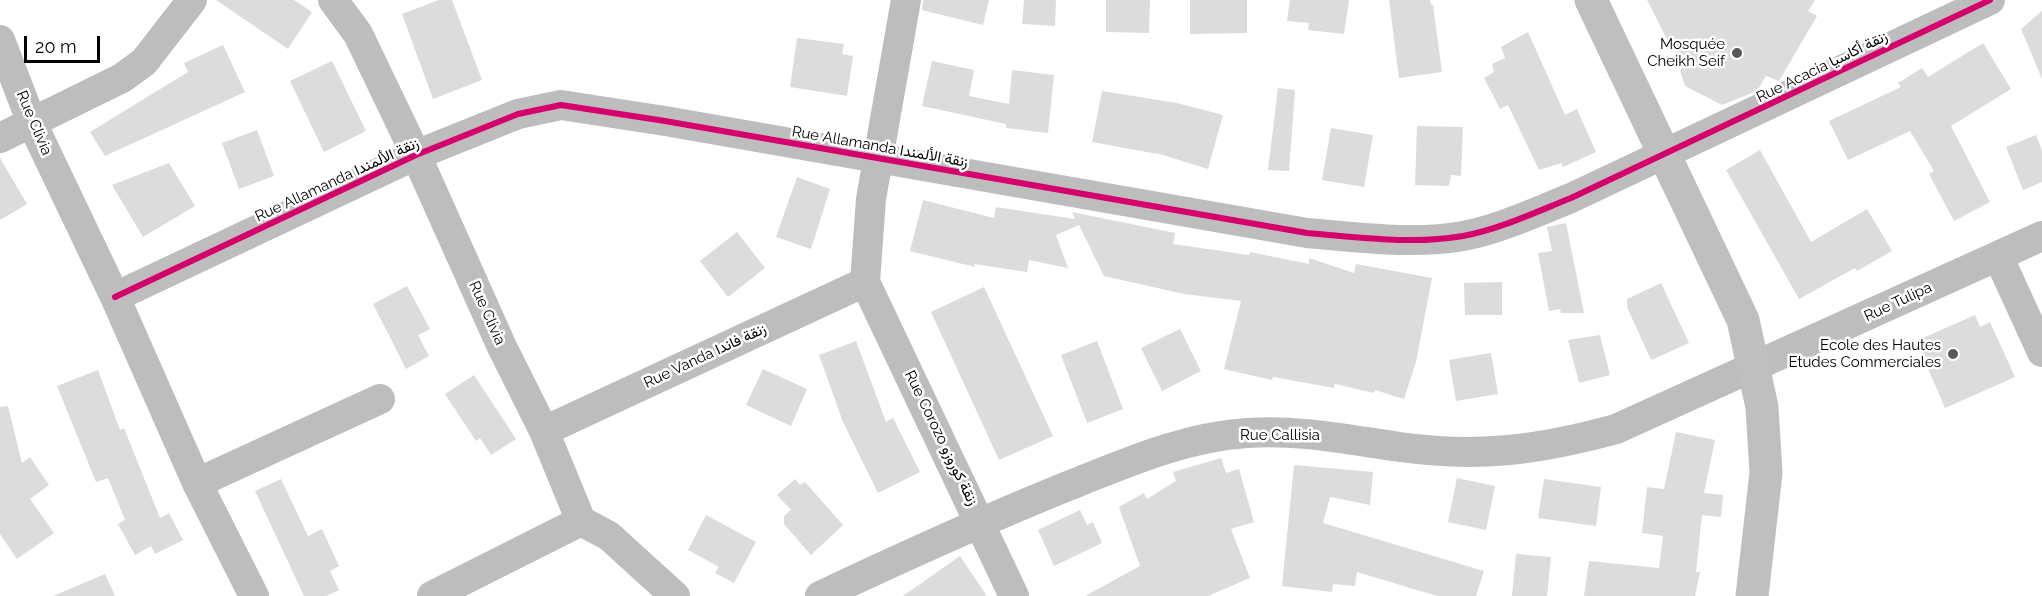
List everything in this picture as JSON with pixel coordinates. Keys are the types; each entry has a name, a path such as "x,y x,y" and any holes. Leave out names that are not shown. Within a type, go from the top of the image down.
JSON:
{"street":[{"path":"0,138 122,78 144,62 192,0"},
{"name":"Rue Clivia","path":"333,0 358,34 416,155 502,347 544,431 581,521"},
{"path":"866,282 870,209 906,0"},
{"path":"1591,0 1743,320 1762,407 1766,473 1752,596"},
{"name":"Rue Acacia زنقة أكاسيا","path":"1664,156 1990,0"},
{"name":"Rue Clivia","path":"0,40 32,123 115,297 197,483 254,596"},
{"name":"Rue Allamanda زنقة الألمندا","path":"115,297 416,155 518,114 561,105 665,121 1307,233 1414,240 1463,236 1504,224 1664,156"},
{"name":"Rue Tulipa","path":"1755,367 2042,236"},
{"path":"1998,256 2042,352"},
{"name":"Rue Vanda زنقة فاندا","path":"544,431 866,282"},
{"name":"Rue Corozo زنقة كوروزو","path":"866,282 981,520 1014,596"},
{"name":"Rue Callisia","path":"820,596 981,520 1160,450 1205,437 1298,432 1401,447 1462,452 1507,452 1559,445 1616,429 1755,367"},
{"path":"197,483 380,399"},
{"path":"432,596 581,521 609,536 675,596"}],"building":[{"path":"216,0 294,0 312,12 288,49"},
{"path":"439,0 452,0 482,80 433,99 402,14"},
{"path":"923,0 989,0 983,25 922,10"},
{"path":"1024,0 1056,0 1055,26 1022,24"},
{"path":"1106,0 1150,0 1149,33 1106,32"},
{"path":"1190,0 1247,0 1247,33 1190,34"},
{"path":"1290,0 1349,0 1344,34 1308,30 1309,23 1287,21"},
{"path":"1389,0 1430,0 1433,5 1442,72 1399,78"},
{"name":"Mosquée Cheikh Seif","path":"1647,0 1815,0 1808,11 1817,16 1779,81 1766,76 1757,91 1722,105 1685,86 1680,71 1686,57 1672,49"},
{"path":"2042,11 2042,79 2021,29"},
{"path":"1528,32 1565,115 1577,109 1596,152 1563,167 1561,163 1539,170 1508,105 1500,109 1484,78 1494,72 1492,64 1505,58 1501,47"},
{"path":"797,38 844,44 842,54 853,56 847,96 790,87"},
{"path":"1983,43 2011,89 1951,126 1990,202 1954,221 1929,174 1934,171 1910,131 1848,160 1829,121 1901,87 1898,83 1922,68 1928,77"},
{"path":"223,45 245,92 105,156 90,132 188,72 184,63"},
{"path":"332,61 366,131 324,152 290,81"},
{"path":"932,61 974,70 969,96 1009,104 1012,70 1054,75 1048,133 1006,128 1006,124 922,106"},
{"path":"1278,88 1295,90 1289,171 1268,170"},
{"path":"1102,91 1177,103 1223,115 1208,169 1163,155 1092,142"},
{"path":"1417,126 1463,127 1461,176 1451,175 1449,186 1415,185"},
{"path":"1331,128 1373,135 1364,187 1322,180"},
{"path":"257,130 274,176 239,189 222,143"},
{"path":"2036,135 2042,151 2042,182 2023,190 2006,147"},
{"path":"1760,150 1811,242 1867,209 1892,251 1857,271 1855,268 1799,299 1726,170"},
{"path":"0,158 27,204 0,220"},
{"path":"169,163 195,206 143,237 112,185"},
{"path":"797,177 830,189 811,249 776,237"},
{"path":"923,200 994,218 996,207 1075,219 1072,212 1175,233 1173,244 1249,255 1250,252 1309,264 1309,258 1354,273 1356,264 1432,278 1416,362 1404,399 1375,390 1374,393 1335,384 1334,388 1273,377 1272,380 1224,369 1241,301 1184,294 1104,276 1079,225 1056,235 1068,268 1029,260 1027,272 974,264 975,267 910,251"},
{"path":"1566,223 1584,313 1561,313 1560,309 1549,311 1538,253 1552,251 1547,227"},
{"path":"737,232 765,268 728,297 700,261"},
{"path":"1502,282 1502,315 1465,315 1464,283"},
{"path":"1661,283 1689,343 1651,360 1627,307 1627,299"},
{"path":"407,286 430,329 418,335 429,356 406,369 373,304"},
{"path":"984,287 1053,436 999,460 931,312"},
{"path":"1975,315 1980,327 1990,322 2015,377 1945,408 1916,341"},
{"path":"1180,329 1201,371 1162,391 1141,348"},
{"path":"1600,335 1610,375 1579,383 1568,340"},
{"path":"856,341 886,422 893,418 920,472 878,493 843,422 819,355"},
{"path":"1097,341 1123,409 1087,423 1061,355"},
{"path":"1491,353 1498,394 1456,401 1449,360"},
{"path":"763,369 807,389 791,426 746,405"},
{"path":"98,370 120,430 124,428 160,518 169,513 183,540 155,554 151,546 135,555 118,524 125,520 108,478 96,482 57,386"},
{"path":"474,375 516,439 491,455 480,438 476,441 445,394"},
{"path":"8,406 22,463 30,457 49,485 30,499 54,533 17,559 0,534 0,407"},
{"path":"1676,432 1715,440 1704,493 1723,495 1721,517 1702,515 1696,572 1700,572 1695,596 1584,596 1589,561 1659,568 1663,536 1642,533 1647,487 1664,489"},
{"path":"1221,458 1226,473 1239,469 1254,522 1231,529 1250,578 1208,596 1085,596 1140,566 1119,507 1144,493 1147,499 1176,481 1173,472"},
{"path":"1294,465 1373,472 1370,505 1330,497 1323,523 1484,571 1476,596 1437,596 1357,572 1355,586 1333,584 1332,592 1282,586"},
{"path":"1457,478 1495,486 1486,530 1448,522"},
{"path":"281,479 308,536 322,529 339,566 330,571 339,590 326,596 304,596 255,491"},
{"path":"795,479 800,485 805,482 843,525 811,555 784,524 784,516 791,510 777,495"},
{"path":"1544,479 1601,487 1596,526 1538,518"},
{"path":"1080,510 1087,525 1093,522 1102,543 1054,566 1038,530"},
{"path":"706,515 756,542 734,583 715,573 719,567 688,550"},
{"path":"1516,554 1551,557 1547,596 1512,596"},
{"path":"960,556 987,596 903,596"},
{"path":"105,574 115,596 53,596"}],"cycle path":[{"path":"115,297 416,155 518,114 561,105 665,121 1307,233 1405,240 1463,236 1504,225 1571,198 1990,0"}],"place":[{"name":"Mosquée Cheikh Seif","path":"1737,53"},
{"name":"Ecole des Hautes Etudes Commerciales","path":"1953,354"}]}
